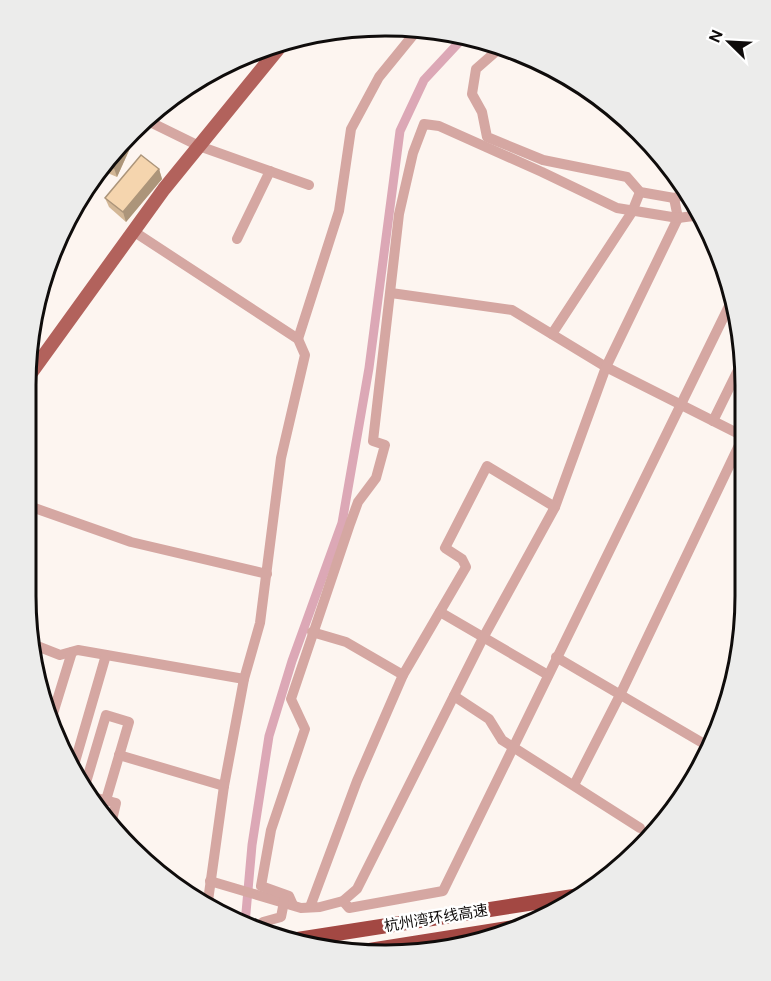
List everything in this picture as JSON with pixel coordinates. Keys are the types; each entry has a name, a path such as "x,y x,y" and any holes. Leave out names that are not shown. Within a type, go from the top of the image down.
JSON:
{"highway":[{"name":"杭州湾环线高速","path":"313,937 559,899"},
{"name":"杭州湾环线高速","path":"413,944 468,935"}],"main road":[{"path":"37,365 164,189 273,55"}],"street":[{"path":"298,339 339,212 351,129 379,77 411,37"},
{"path":"494,54 476,69 472,94 482,112 487,137 543,160 627,177 636,202"},
{"path":"154,124 199,146 309,185"},
{"path":"263,922 281,917 289,904 289,896 261,886 271,830 305,729 291,699 358,502 376,478 385,445 372,441 399,214 413,153 424,124 439,126 617,208 636,202 689,212"},
{"path":"237,239 270,171"},
{"path":"210,881 301,908 343,901 357,889 483,638 555,507 606,368 676,209 682,201"},
{"path":"636,202 676,209"},
{"path":"552,334 636,202"},
{"path":"133,231 298,339 305,355 281,458 260,623 244,679 224,786 208,896"},
{"path":"391,293 512,310 606,368 735,432"},
{"path":"343,901 349,908 443,891 727,311"},
{"path":"713,421 735,377"},
{"path":"574,785 620,695 735,453"},
{"path":"310,907 357,781 403,675 466,567 462,559 445,548 487,466 555,507"},
{"path":"36,509 131,542 267,574"},
{"path":"440,612 548,675"},
{"path":"312,632 346,642 403,675"},
{"path":"40,647 60,655 78,650 244,679"},
{"path":"55,708 72,652"},
{"path":"76,758 106,655"},
{"path":"556,657 702,743"},
{"path":"454,696 489,719 502,740 640,828"},
{"path":"87,777 105,715 129,722 106,800"},
{"path":"119,755 224,786"},
{"path":"101,799 116,803 113,814"}],"building":[{"path":"141,155 159,169 123,212 105,198"}],"waterway":[{"path":"246,915 252,845 269,736 292,661 342,523 369,368 400,131 424,80 458,44"}]}
